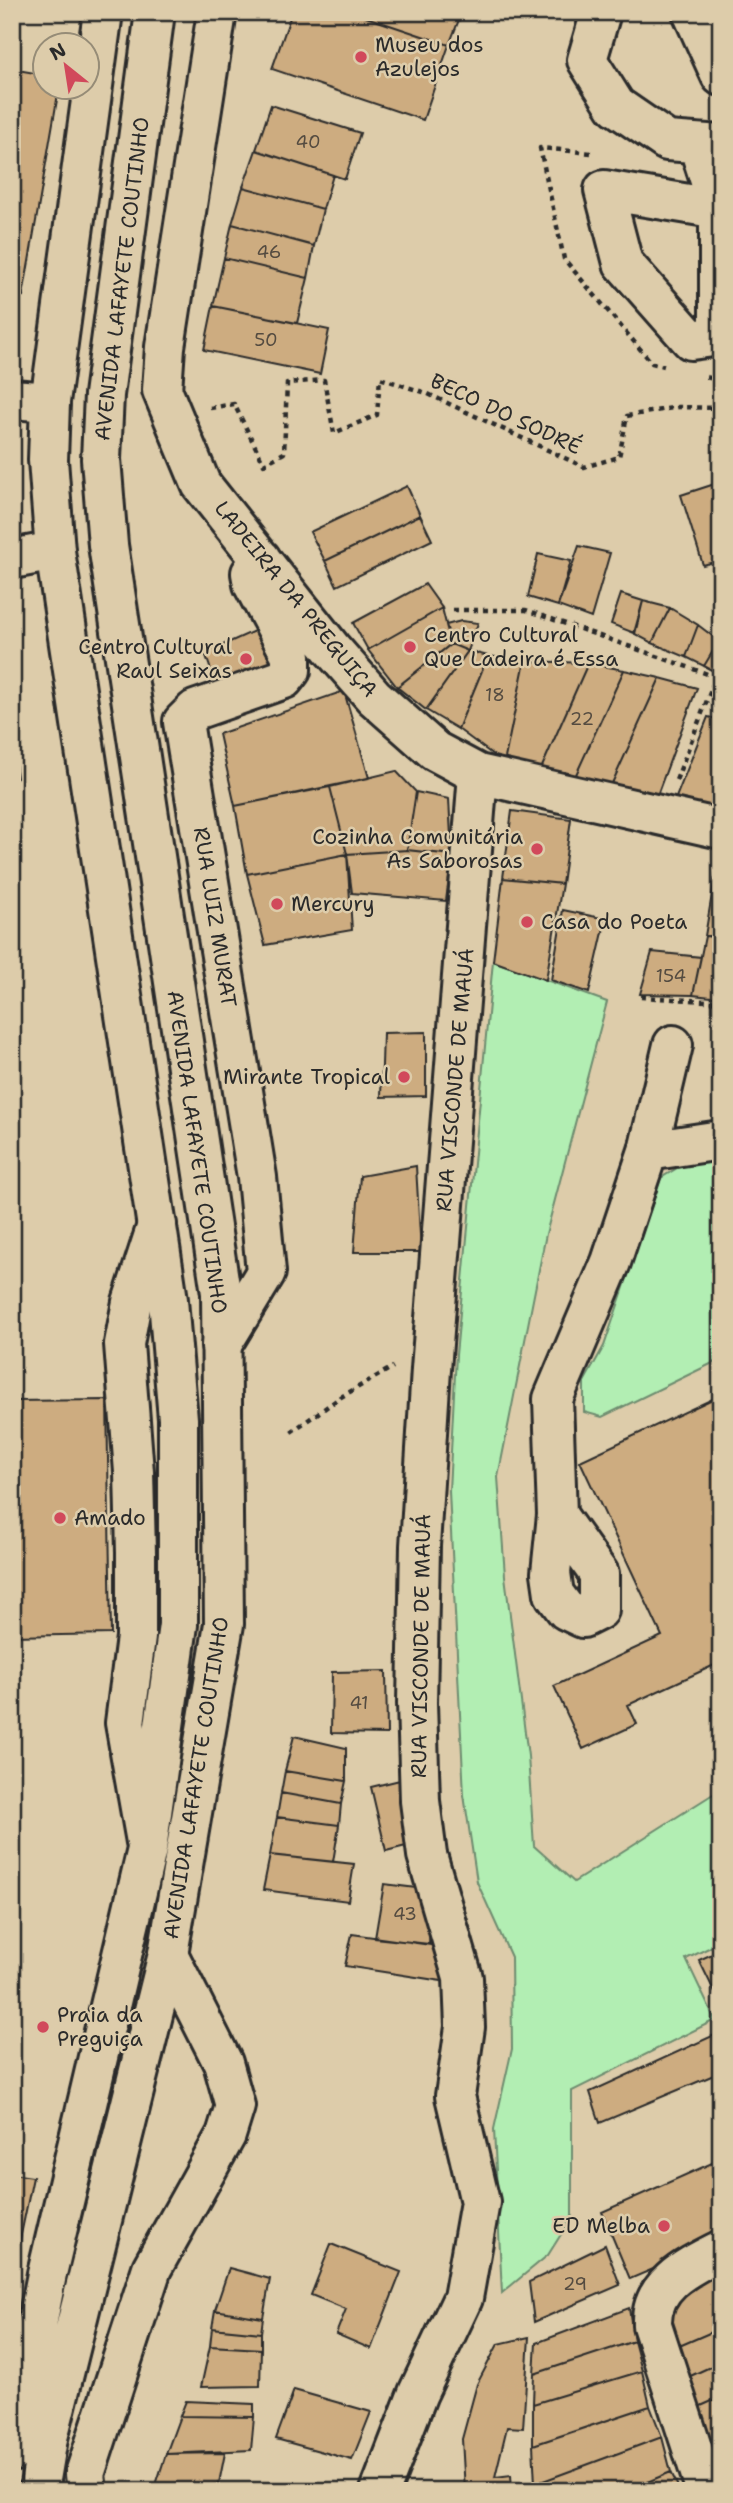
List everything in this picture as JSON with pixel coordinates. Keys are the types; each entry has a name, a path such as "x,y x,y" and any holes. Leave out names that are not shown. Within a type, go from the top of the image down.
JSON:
{"main road":[{"name":"AVENIDA LAFAYETE COUTINHO","path":"12,2452 47,2274 147,1849 178,1625 178,1419 168,1300 55,551 48,460 50,402 103,12"},
{"name":"AVENIDA LAFAYETE COUTINHO","path":"39,2491 51,2425 168,1954 224,1625 221,1293 110,559 101,459 110,347 155,12"},
{"name":"LADEIRA DA PREGUIÇA","path":"217,12 165,346 162,390 201,484 374,697 435,751 478,774 721,830"},
{"path":"601,12 587,60 616,106 667,141 710,144 719,209 720,336 691,340 623,262 604,190 719,209"},
{"path":"692,12 721,76"},
{"path":"12,399 50,402"},
{"path":"12,559 55,551"},
{"name":"RUA LUIZ MURAT","path":"221,1346 266,1272 257,1177 183,722 195,710 284,679 291,670 291,655 253,584 251,573 261,559"},
{"name":"RUA VISCONDE DE MAUÁ","path":"380,2491 418,2393 463,2298 480,2202 455,2096 465,2027 463,1978 427,1855 420,1801 417,1703 420,1546 431,1368 478,774"},
{"path":"557,1515 553,1399 611,1262 648,1151 673,1045"},
{"path":"648,1151 721,1140"},
{"path":"87,2491 85,2474 152,2268 226,2135 235,2106 223,2063 168,1954"},
{"path":"706,2491 652,2325 651,2307 658,2293 677,2276 721,2250"}],"path":[{"name":"BECO DO SODRÉ","path":"197,410 233,404 264,464 284,453 287,383 324,380 334,433 377,415 380,378 426,393 584,467 618,457 627,416 678,407 721,408"},
{"path":"453,610 526,610 716,677 662,816"},
{"path":"641,997 721,1002"},
{"path":"291,1432 341,1397 398,1363"}],"green space":[{"path":"493,961 607,1002 546,1234 498,1477 505,1576 528,1756 534,1846 574,1882 721,1789 721,1942 686,1959 715,2020 572,2091 572,2217 548,2255 502,2293 494,2129 512,2049 511,1957 477,1882 464,1795 449,1491 456,1355"},
{"path":"695,1157 721,1158 721,1359 602,1417 584,1412 584,1382 604,1346 661,1178"}],"building":[{"name":"Museu dos Azulejos","path":"292,12 351,12 449,45 423,120 272,69"},
{"path":"351,12 462,12 449,45"},
{"path":"12,69 32,73 32,102 57,102 23,296 12,294"},
{"path":"271,105 360,133 345,179 256,150"},
{"path":"256,150 333,175 323,209 243,187"},
{"path":"243,187 323,209 314,246 232,224"},
{"path":"232,224 314,246 308,278 224,258"},
{"path":"224,258 308,278 297,323 213,306"},
{"path":"213,306 329,330 320,374 204,350"},
{"path":"721,482 721,560 703,565 681,495"},
{"path":"407,486 420,515 325,561 310,532"},
{"path":"420,515 432,540 337,586 325,561"},
{"path":"579,546 610,553 591,618 558,606"},
{"path":"538,554 571,561 558,606 528,597"},
{"path":"425,584 442,608 368,650 353,623"},
{"path":"621,594 643,601 634,633 611,624"},
{"path":"643,601 670,608 652,643 635,634"},
{"name":"Centro Cultural Que Ladeira é Essa","path":"442,608 451,644 397,687 368,650"},
{"path":"670,608 698,625 686,657 652,643"},
{"path":"461,621 478,623 468,651 451,644 446,625"},
{"name":"Centro Cultural Raul Seixas","path":"270,624 288,664 219,693 205,653"},
{"path":"698,625 719,641 704,666 686,657"},
{"path":"721,641 721,675 704,666"},
{"path":"451,644 468,651 426,710 397,687"},
{"path":"468,651 488,656 458,729 426,710"},
{"path":"488,656 525,661 504,763 458,729"},
{"path":"525,661 588,663 541,769 504,763"},
{"path":"588,663 624,670 574,779 541,769"},
{"path":"624,670 660,678 609,790 574,779"},
{"path":"660,678 697,688 656,798 609,790"},
{"path":"344,691 369,778 235,806 219,734"},
{"path":"708,717 721,720 721,811 675,800"},
{"path":"12,739 17,778 12,779"},
{"path":"396,771 416,792 407,850 347,854 330,787"},
{"path":"330,787 347,854 247,874 235,806"},
{"path":"416,792 449,799 452,855 407,850"},
{"name":"Cozinha Comunitária As Saborosas","path":"512,811 571,819 562,884 503,878"},
{"path":"407,850 452,855 446,901 352,893 347,854"},
{"path":"719,853 721,936 705,936"},
{"path":"347,854 352,930 265,945 247,874"},
{"name":"Casa do Poeta","path":"503,878 562,884 546,980 493,961"},
{"path":"563,910 606,919 589,993 551,980"},
{"path":"705,936 721,938 721,998 693,995"},
{"path":"652,952 701,957 693,995 640,994"},
{"name":"Mirante Tropical","path":"426,1032 426,1096 381,1097 383,1033"},
{"path":"416,1166 421,1252 354,1252 360,1176"},
{"path":"721,1395 721,1541 711,1545 721,1565 721,1662 628,1705 637,1724 583,1749 554,1686 662,1636 580,1461"},
{"name":"Amado","path":"107,1400 111,1634 12,1636 12,1401"},
{"path":"386,1671 387,1734 331,1733 332,1672"},
{"path":"294,1736 346,1748 346,1781 285,1771"},
{"path":"285,1771 346,1781 341,1804 281,1793"},
{"path":"404,1779 418,1843 386,1851 371,1787"},
{"path":"281,1793 341,1804 339,1825 277,1817"},
{"path":"277,1817 339,1825 333,1862 270,1855"},
{"path":"270,1855 354,1864 348,1901 263,1890"},
{"path":"384,1884 432,1890 429,1944 375,1938"},
{"path":"352,1934 445,1947 442,1981 345,1966"},
{"path":"721,1950 721,2005 699,1960"},
{"path":"721,2032 721,2072 600,2123 590,2092"},
{"name":"ED Melba","path":"721,2159 721,2240 630,2279 602,2212"},
{"path":"12,2174 33,2177 12,2278"},
{"path":"331,2244 401,2272 371,2349 336,2334 346,2309 311,2295"},
{"path":"605,2245 620,2285 534,2322 529,2282"},
{"path":"721,2265 721,2328 677,2347 668,2299"},
{"path":"229,2268 270,2279 263,2318 215,2310"},
{"path":"629,2308 634,2341 534,2374 536,2343"},
{"path":"215,2310 263,2318 261,2333 212,2328"},
{"path":"212,2328 261,2333 261,2349 210,2346"},
{"path":"721,2328 721,2362 686,2378 677,2347"},
{"path":"529,2337 523,2428 507,2427 495,2477 511,2475 512,2491 465,2491 462,2439 477,2384 498,2344"},
{"path":"634,2341 642,2371 533,2404 534,2374"},
{"path":"210,2346 261,2349 260,2386 201,2387"},
{"path":"721,2362 721,2397 694,2409 686,2378"},
{"path":"642,2371 650,2406 533,2445 533,2404"},
{"path":"294,2390 371,2412 352,2460 276,2439"},
{"path":"721,2397 721,2450 709,2455 694,2409"},
{"path":"186,2401 254,2404 254,2417 180,2416"},
{"path":"650,2406 662,2437 535,2484 533,2445"},
{"path":"180,2416 254,2417 251,2450 166,2454"},
{"path":"662,2437 671,2472 626,2491 536,2491 535,2484"},
{"path":"721,2450 721,2491 709,2455"},
{"path":"225,2453 219,2483 188,2491 154,2491 166,2454"},
{"path":"671,2472 680,2491 626,2491"}],"place":[{"name":"Museu dos Azulejos","path":"361,57"},
{"name":"Centro Cultural Que Ladeira é Essa","path":"410,647"},
{"name":"Centro Cultural Raul Seixas","path":"246,659"},
{"name":"Cozinha Comunitária As Saborosas","path":"537,849"},
{"name":"Mercury","path":"277,904"},
{"name":"Casa do Poeta","path":"527,922"},
{"name":"Mirante Tropical","path":"404,1077"},
{"name":"Amado","path":"60,1518"},
{"name":"Praia da Preguiça","path":"43,2027"},
{"name":"ED Melba","path":"664,2226"}]}
